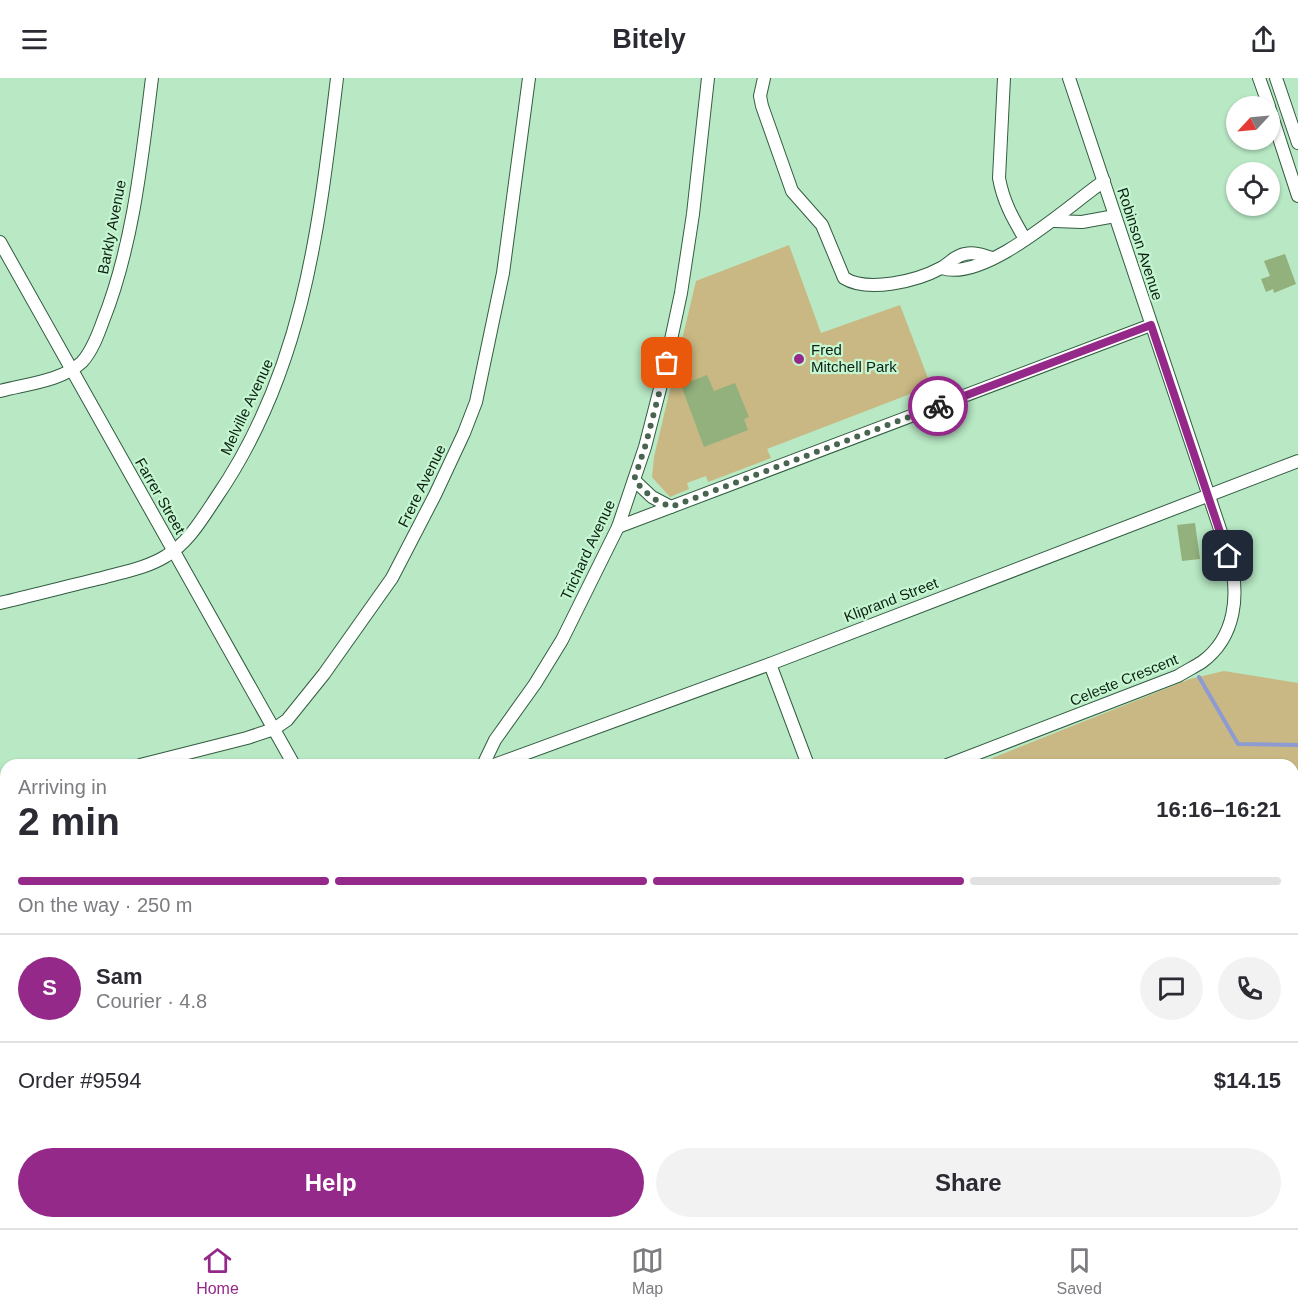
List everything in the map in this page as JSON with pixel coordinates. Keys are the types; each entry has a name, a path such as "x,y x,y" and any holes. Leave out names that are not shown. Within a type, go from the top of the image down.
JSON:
{"street":[{"name":"Barkly Avenue","path":"71,370 88,354 117,283 137,183 152,78"},
{"name":"Melville Avenue","path":"0,603 151,565 174,551 204,516 240,460 262,419 284,368 295,331 323,192 337,78"},
{"name":"Frere Avenue","path":"164,759 248,738 274,729 287,720 299,707 392,578 464,433 478,393 503,273 530,78"},
{"name":"Trichard Avenue","path":"486,759 495,740 535,684 562,640 618,527 634,480 656,410 681,293 693,214 708,78"},
{"path":"764,78 760,96 762,106 795,196 822,225 844,278 858,283 884,285 907,280 942,268 950,260 963,254 973,253 992,258 1054,220 1066,208 1104,181"},
{"path":"1004,78 999,178 1001,193 1025,239"},
{"name":"Robinson Avenue","path":"1070,78 1228,556"},
{"path":"1260,78 1266,96"},
{"path":"1276,78 1298,143"},
{"path":"1280,141 1298,196"},
{"path":"1054,220 1082,222 1115,216"},
{"name":"Farrer Street","path":"0,242 291,759"},
{"path":"618,527 1151,325"},
{"path":"0,391 71,370"},
{"name":"Kliprand Street","path":"510,759 770,664 1298,461"},
{"path":"634,480 652,498 671,507"},
{"name":"Celeste Crescent","path":"963,759 1178,676 1203,661 1228,631 1234,607 1235,585 1228,556"},
{"path":"770,664 806,759"}],"shaded area":[{"name":"Fred Mitchell Park","path":"789,245 821,333 900,305 931,386 767,449 771,458 708,482 706,476 687,483 689,489 670,497 652,477 654,457 696,281"},
{"path":"1224,671 1298,683 1298,759 990,759 1190,679"}],"building":[{"path":"1285,254 1296,284 1274,293 1273,289 1266,292 1261,279 1270,276 1264,261"},
{"path":"707,375 714,391 735,383 749,417 744,419 748,430 704,447 681,385"},
{"path":"1195,523 1200,559 1182,561 1177,525"}],"waterway":[{"path":"1199,677 1238,744 1298,745"}],"way so far":[{"path":"667,363 656,410 634,480 652,498 671,507 938,406"}],"place":[{"name":"Fred Mitchell Park","path":"799,359"}],"route":[{"path":"938,406 1151,325 1228,556"}]}
